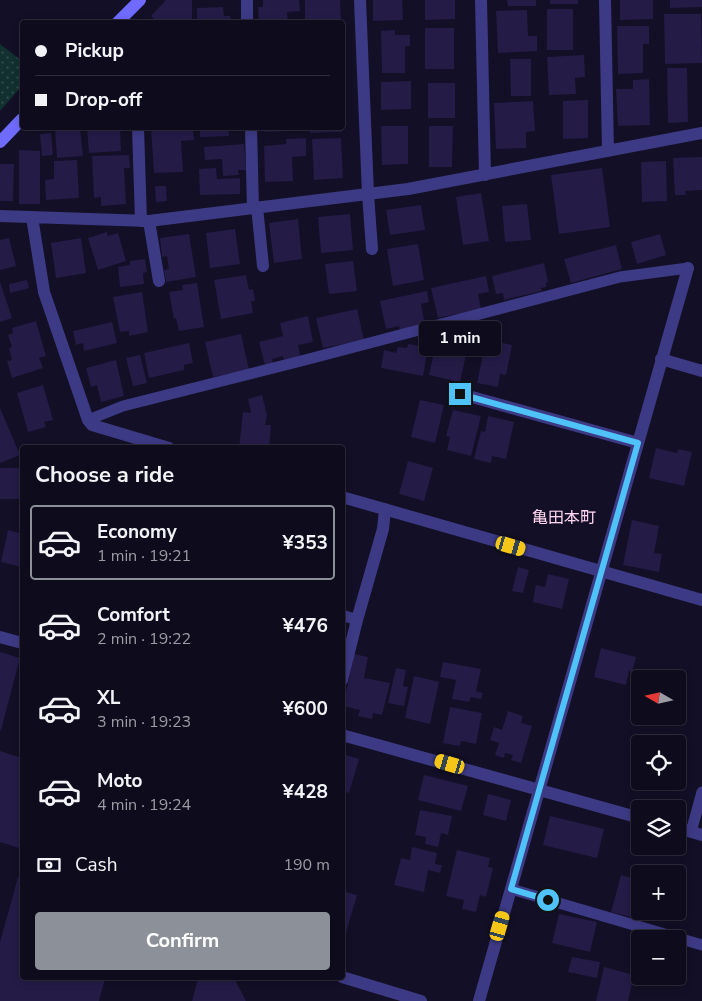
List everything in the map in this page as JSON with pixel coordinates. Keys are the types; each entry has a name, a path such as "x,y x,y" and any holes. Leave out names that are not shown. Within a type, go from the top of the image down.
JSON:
{"street":[{"path":"123,20 140,0"},
{"path":"247,0 247,20"},
{"path":"360,0 372,249"},
{"path":"481,0 485,175"},
{"path":"606,0 608,151"},
{"path":"0,142 20,122"},
{"path":"138,130 145,221 159,282"},
{"path":"251,130 255,208 263,266"},
{"path":"0,216 145,221 255,208 408,189 702,133"},
{"path":"32,217 44,292 88,420 92,425 159,445"},
{"path":"479,1001 688,268"},
{"path":"662,359 702,371"},
{"path":"460,394 638,443"},
{"path":"345,498 702,600"},
{"path":"345,669 383,529 385,509"},
{"path":"0,637 20,642"},
{"path":"345,736 631,815"},
{"path":"345,978 421,1001"}],"lane":[{"path":"88,420 124,406 620,277 688,268"},
{"path":"345,616 358,620"},
{"path":"696,834 702,792"},
{"path":"511,889 702,945"}],"green space":[{"path":"0,44 20,59 20,88 0,111"}],"building":[{"path":"166,0 192,0 192,20 155,20 151,16"},
{"path":"263,0 299,0 300,11 287,12 288,20 259,20 258,7 263,7"},
{"path":"305,0 340,0 341,20 305,20"},
{"path":"373,0 402,0 403,20 373,21"},
{"path":"425,0 455,0 455,19 425,20"},
{"path":"507,0 536,0 536,6 508,6"},
{"path":"550,0 578,0 578,4 550,4"},
{"path":"620,0 653,0 653,19 620,20"},
{"path":"670,0 702,0 702,7 670,8"},
{"path":"223,7 224,16 230,16 231,20 197,20 197,8"},
{"path":"547,9 573,9 573,50 547,50"},
{"path":"527,10 528,36 537,36 537,51 498,53 496,11"},
{"path":"664,14 701,14 702,63 665,64"},
{"path":"617,26 649,26 649,44 643,44 643,73 618,74"},
{"path":"425,28 454,28 454,69 425,69"},
{"path":"395,30 395,35 410,35 410,46 405,46 405,73 382,73 381,31"},
{"path":"584,55 585,77 575,78 576,94 549,95 547,57"},
{"path":"510,59 531,59 531,96 511,96"},
{"path":"667,68 687,68 688,122 668,123"},
{"path":"649,79 650,125 618,126 616,89 633,89 633,80"},
{"path":"411,81 411,109 381,110 381,82"},
{"path":"428,83 455,83 455,118 428,118"},
{"path":"588,100 588,138 563,139 563,101"},
{"path":"533,101 535,131 526,132 526,148 496,149 494,103"},
{"path":"381,126 408,126 408,164 382,165"},
{"path":"429,126 453,126 452,167 429,167"},
{"path":"55,130 80,130 83,156 57,158"},
{"path":"87,130 120,130 121,151 89,153"},
{"path":"151,130 193,130 194,140 181,141 183,172 154,173"},
{"path":"200,130 228,130 229,136 200,137"},
{"path":"264,130 289,130 289,131 264,132"},
{"path":"310,130 342,130 342,132 310,133"},
{"path":"51,133 53,155 42,156 40,134"},
{"path":"306,138 306,156 292,157 293,181 265,182 264,146 286,144 286,139"},
{"path":"341,138 343,178 314,180 312,139"},
{"path":"244,144 246,170 238,170 239,175 223,176 222,159 205,160 204,147"},
{"path":"19,150 40,151 40,204 19,204"},
{"path":"129,155 130,168 124,168 126,204 101,206 101,197 94,198 92,156"},
{"path":"702,157 702,190 685,191 686,195 675,195 673,158"},
{"path":"77,160 79,198 46,200 45,180 54,179 54,161"},
{"path":"666,161 667,201 642,202 641,162"},
{"path":"0,164 14,164 13,201 0,201"},
{"path":"216,168 217,179 240,178 240,194 200,195 199,169"},
{"path":"602,168 610,227 559,234 551,175"},
{"path":"155,186 166,186 167,201 156,202"},
{"path":"481,193 489,241 463,245 456,197"},
{"path":"527,204 531,240 505,242 502,206"},
{"path":"421,205 425,230 390,235 386,210"},
{"path":"350,214 353,250 321,253 318,217"},
{"path":"298,219 302,259 274,263 269,223"},
{"path":"235,229 240,264 210,268 206,233"},
{"path":"107,232 108,236 118,233 126,261 98,270 88,238"},
{"path":"189,234 196,277 166,282 164,270 169,269 167,256 162,257 160,238"},
{"path":"660,234 666,255 637,264 631,242"},
{"path":"9,238 16,266 0,270 0,240"},
{"path":"81,238 86,273 56,278 51,243"},
{"path":"418,244 424,280 393,286 387,249"},
{"path":"616,245 622,269 571,283 564,259"},
{"path":"145,259 147,272 143,273 144,284 120,287 118,267 130,265 130,261"},
{"path":"353,261 357,291 329,294 325,264"},
{"path":"544,263 548,282 546,287 541,288 542,291 504,300 503,293 496,294 492,276"},
{"path":"246,275 249,290 253,289 255,301 251,301 253,313 221,319 214,280"},
{"path":"486,276 489,292 478,294 481,309 438,318 431,288"},
{"path":"27,280 29,288 10,293 9,284"},
{"path":"0,282 12,318 0,322"},
{"path":"197,283 204,327 179,331 176,318 174,319 169,292 183,290 182,285"},
{"path":"427,291 429,302 421,304 425,325 400,331 399,326 386,329 380,301"},
{"path":"142,292 148,332 129,336 129,331 120,332 113,297"},
{"path":"357,309 364,340 323,348 316,318"},
{"path":"308,316 313,342 298,345 300,356 284,360 283,356 272,359 273,363 265,365 259,342 283,336 280,323"},
{"path":"36,321 46,356 39,358 43,368 12,378 7,361 12,360 9,348 12,347 8,335 13,333 12,328"},
{"path":"112,322 117,343 84,351 83,343 76,345 73,331"},
{"path":"241,334 249,370 213,377 205,342"},
{"path":"438,335 469,341 460,382 429,375"},
{"path":"486,340 512,345 506,375 500,374 498,387 477,383"},
{"path":"189,343 193,363 184,365 184,370 149,378 144,353"},
{"path":"408,344 420,346 418,352 427,354 423,376 381,368 384,350 396,353 398,347 407,348"},
{"path":"140,355 147,383 133,386 126,358"},
{"path":"116,360 124,396 101,402 97,385 91,387 86,368"},
{"path":"43,385 53,420 44,422 46,427 28,432 17,393"},
{"path":"262,395 267,415 265,425 271,425 269,445 239,445 243,412 251,413 248,399"},
{"path":"420,400 444,405 435,443 411,437"},
{"path":"0,408 20,455 0,463"},
{"path":"453,410 481,416 471,456 447,450 450,437 446,436"},
{"path":"488,416 514,422 506,459 492,456 491,463 474,459 481,431 485,432"},
{"path":"656,448 677,453 678,449 692,452 684,486 649,478"},
{"path":"408,461 433,468 424,501 399,494"},
{"path":"0,468 20,468 20,499 0,499"},
{"path":"632,520 659,526 654,553 662,554 659,572 623,565"},
{"path":"8,530 20,533 20,567 1,562"},
{"path":"518,567 529,570 523,593 512,591"},
{"path":"548,574 569,579 562,609 533,602 536,585 545,587"},
{"path":"601,648 636,657 633,670 629,671 626,685 594,677"},
{"path":"0,652 20,658 1,730 0,730"},
{"path":"354,654 368,657 364,678 390,683 382,715 373,713 372,719 358,716 360,710 345,706 345,697"},
{"path":"443,662 481,669 476,691 483,693 481,699 471,697 469,702 452,699 456,680 440,677"},
{"path":"396,668 406,670 403,686 408,687 404,706 388,703"},
{"path":"414,676 439,682 430,724 405,718"},
{"path":"450,707 482,713 476,744 461,741 460,746 443,743"},
{"path":"508,711 523,716 521,723 532,726 521,763 511,760 513,755 505,753 504,758 495,755 499,743 490,740 494,727 502,730"},
{"path":"0,751 20,757 20,848 0,842"},
{"path":"345,755 359,759 349,793 345,792"},
{"path":"424,775 468,786 461,811 418,800"},
{"path":"488,794 511,800 506,821 483,815"},
{"path":"420,810 452,816 448,835 441,833 438,847 425,844 426,837 415,835"},
{"path":"550,816 604,829 597,858 543,845"},
{"path":"412,847 437,853 435,864 442,865 440,873 428,870 424,892 394,885 401,858 410,860"},
{"path":"457,850 490,858 488,867 493,868 486,897 480,895 476,912 462,909 464,900 446,896"},
{"path":"621,875 631,878 631,917 611,912"},
{"path":"18,877 20,878 20,980 104,980 99,1001 0,1001 0,942"},
{"path":"345,892 357,895 345,936"},
{"path":"559,914 597,922 590,952 552,943"},
{"path":"572,957 600,962 597,978 568,972"},
{"path":"604,967 631,974 632,985 628,1001 596,1001"},
{"path":"197,980 235,980 246,1001 192,1001"}],"district":[{"name":"亀田本町","path":"564,518"}],"route":[{"path":"460,394 638,443 511,889 548,900"}]}
